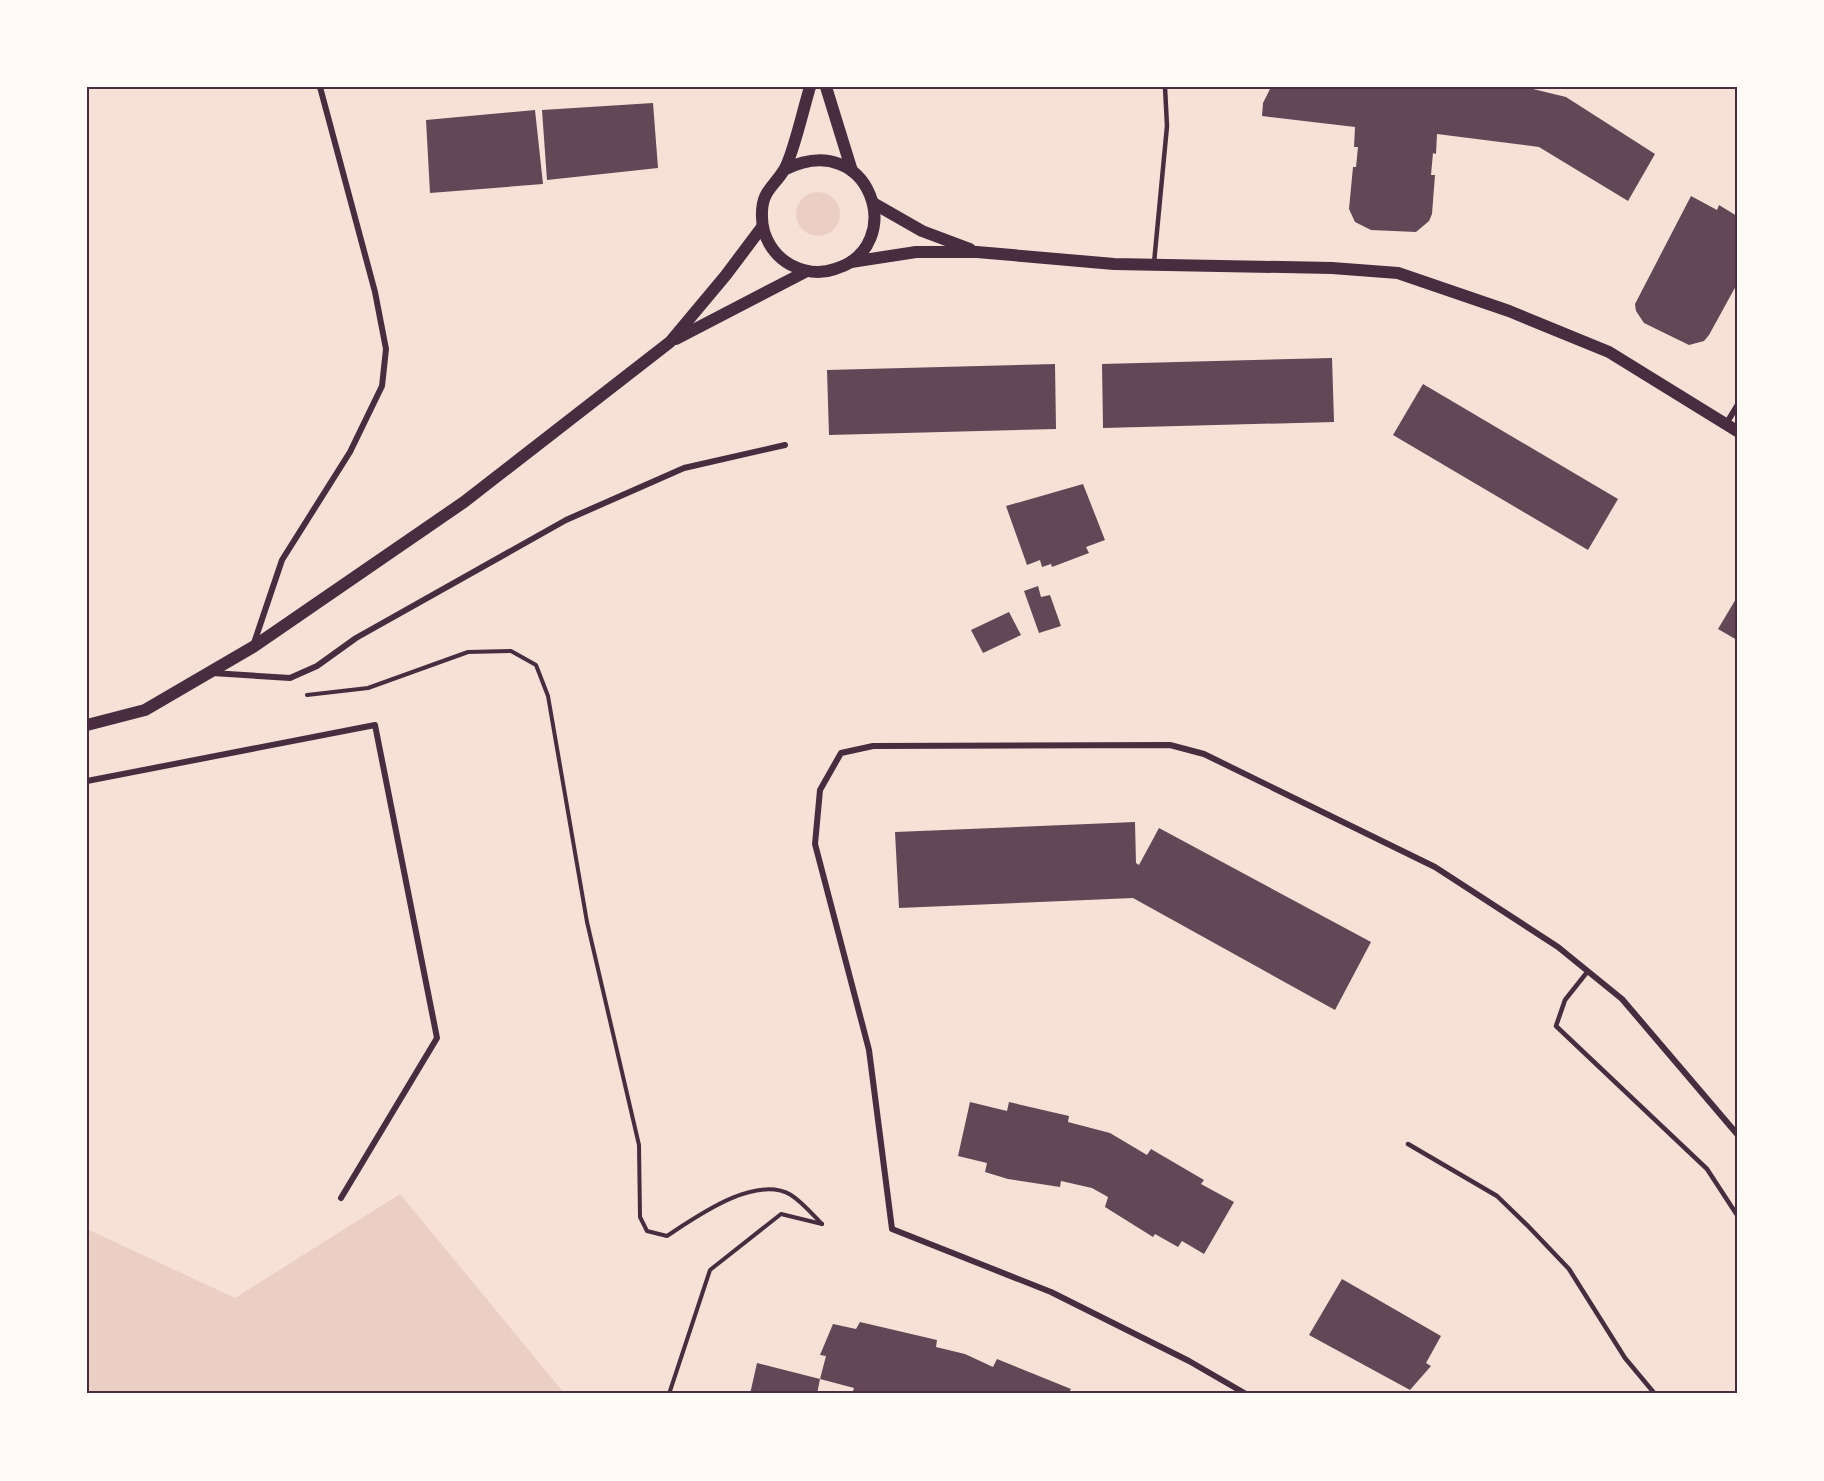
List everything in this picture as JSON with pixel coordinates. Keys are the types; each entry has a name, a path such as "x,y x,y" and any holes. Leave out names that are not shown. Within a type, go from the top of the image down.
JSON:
{"main road":[{"path":"784,170 810,87"},
{"path":"826,87 852,171"},
{"path":"851,262 866,246 874,225 873,203 866,185 852,171 836,162 818,159 800,162 784,170 765,195 762,205 762,227 771,247 778,255 787,263 807,271 830,271 851,262 916,252 977,252 1153,265 1332,268 1398,273 1509,311 1609,352 1737,431"},
{"path":"873,203 922,231 977,252"},
{"path":"670,342 726,276 762,227"},
{"path":"87,725 145,710 253,647 464,502 670,342 807,271"}],"street":[{"path":"253,647 282,560 350,452 382,386 386,349 375,292 320,87"},
{"path":"1725,424 1737,406"},
{"path":"208,673 290,678 317,666 356,638 566,520 684,468 785,444"},
{"path":"87,781 375,725 437,1038 341,1198"},
{"path":"1246,1394 1189,1361 1051,1292 892,1229 869,1050 815,844 820,790 841,753 873,746 1170,745 1204,754 1435,867 1558,946 1622,999 1737,1134"}],"lane":[{"path":"1153,265 1162,201 1167,126 1166,87"},
{"path":"1588,971 1565,1000 1557,1026 1707,1169 1737,1215"},
{"path":"1408,1144 1497,1196 1528,1226 1569,1269 1625,1358 1655,1394"}],"path":[{"path":"290,678 292,696 368,688 468,652 511,651 536,665 548,696 586,922 639,1145 640,1217 647,1231 667,1236 707,1209 758,1189 790,1194 822,1224 781,1214 710,1270 669,1394"}],"shaded area":[{"path":"818,192 834,198 840,214 834,230 818,236 802,230 796,214 802,198"},
{"path":"400,1194 565,1394 87,1394 87,1229 235,1298"}],"building":[{"path":"1271,87 1529,88 1566,97 1655,154 1628,201 1539,147 1437,134 1436,154 1433,153 1431,175 1435,175 1432,214 1429,221 1416,232 1371,230 1355,222 1349,209 1353,167 1356,167 1358,147 1354,147 1355,127 1262,116 1263,103"},
{"path":"653,103 658,168 547,180 542,110"},
{"path":"535,110 543,184 430,193 426,120"},
{"path":"1691,196 1717,210 1719,205 1737,216 1737,284 1709,335 1704,341 1689,345 1644,323 1636,311 1635,304"},
{"path":"1332,358 1334,422 1103,428 1102,364"},
{"path":"1055,364 1056,429 829,435 827,370"},
{"path":"1423,384 1618,499 1588,550 1393,435"},
{"path":"1083,484 1105,540 1086,547 1089,553 1052,567 1051,564 1042,567 1040,560 1027,565 1006,506"},
{"path":"1038,586 1041,597 1050,595 1061,626 1039,633 1024,591"},
{"path":"1737,597 1737,640 1718,629"},
{"path":"1009,612 1021,635 983,653 971,630"},
{"path":"1135,822 1136,863 1139,865 1159,828 1371,942 1335,1010 1133,898 899,908 895,832"},
{"path":"970,1102 1007,1111 1009,1102 1069,1116 1068,1122 1110,1133 1147,1155 1151,1149 1204,1180 1201,1184 1234,1202 1204,1254 1182,1241 1178,1247 1155,1234 1153,1237 1105,1207 1108,1197 1092,1188 1061,1181 1060,1187 1008,1179 985,1172 987,1163 958,1156"},
{"path":"1342,1279 1441,1336 1426,1363 1431,1366 1410,1390 1309,1335"},
{"path":"860,1322 937,1340 936,1347 965,1354 993,1367 997,1359 1071,1389 1068,1394 852,1394 854,1388 820,1379 826,1356 820,1355 833,1324 856,1329"},
{"path":"757,1363 820,1379 817,1394 750,1394"}]}
